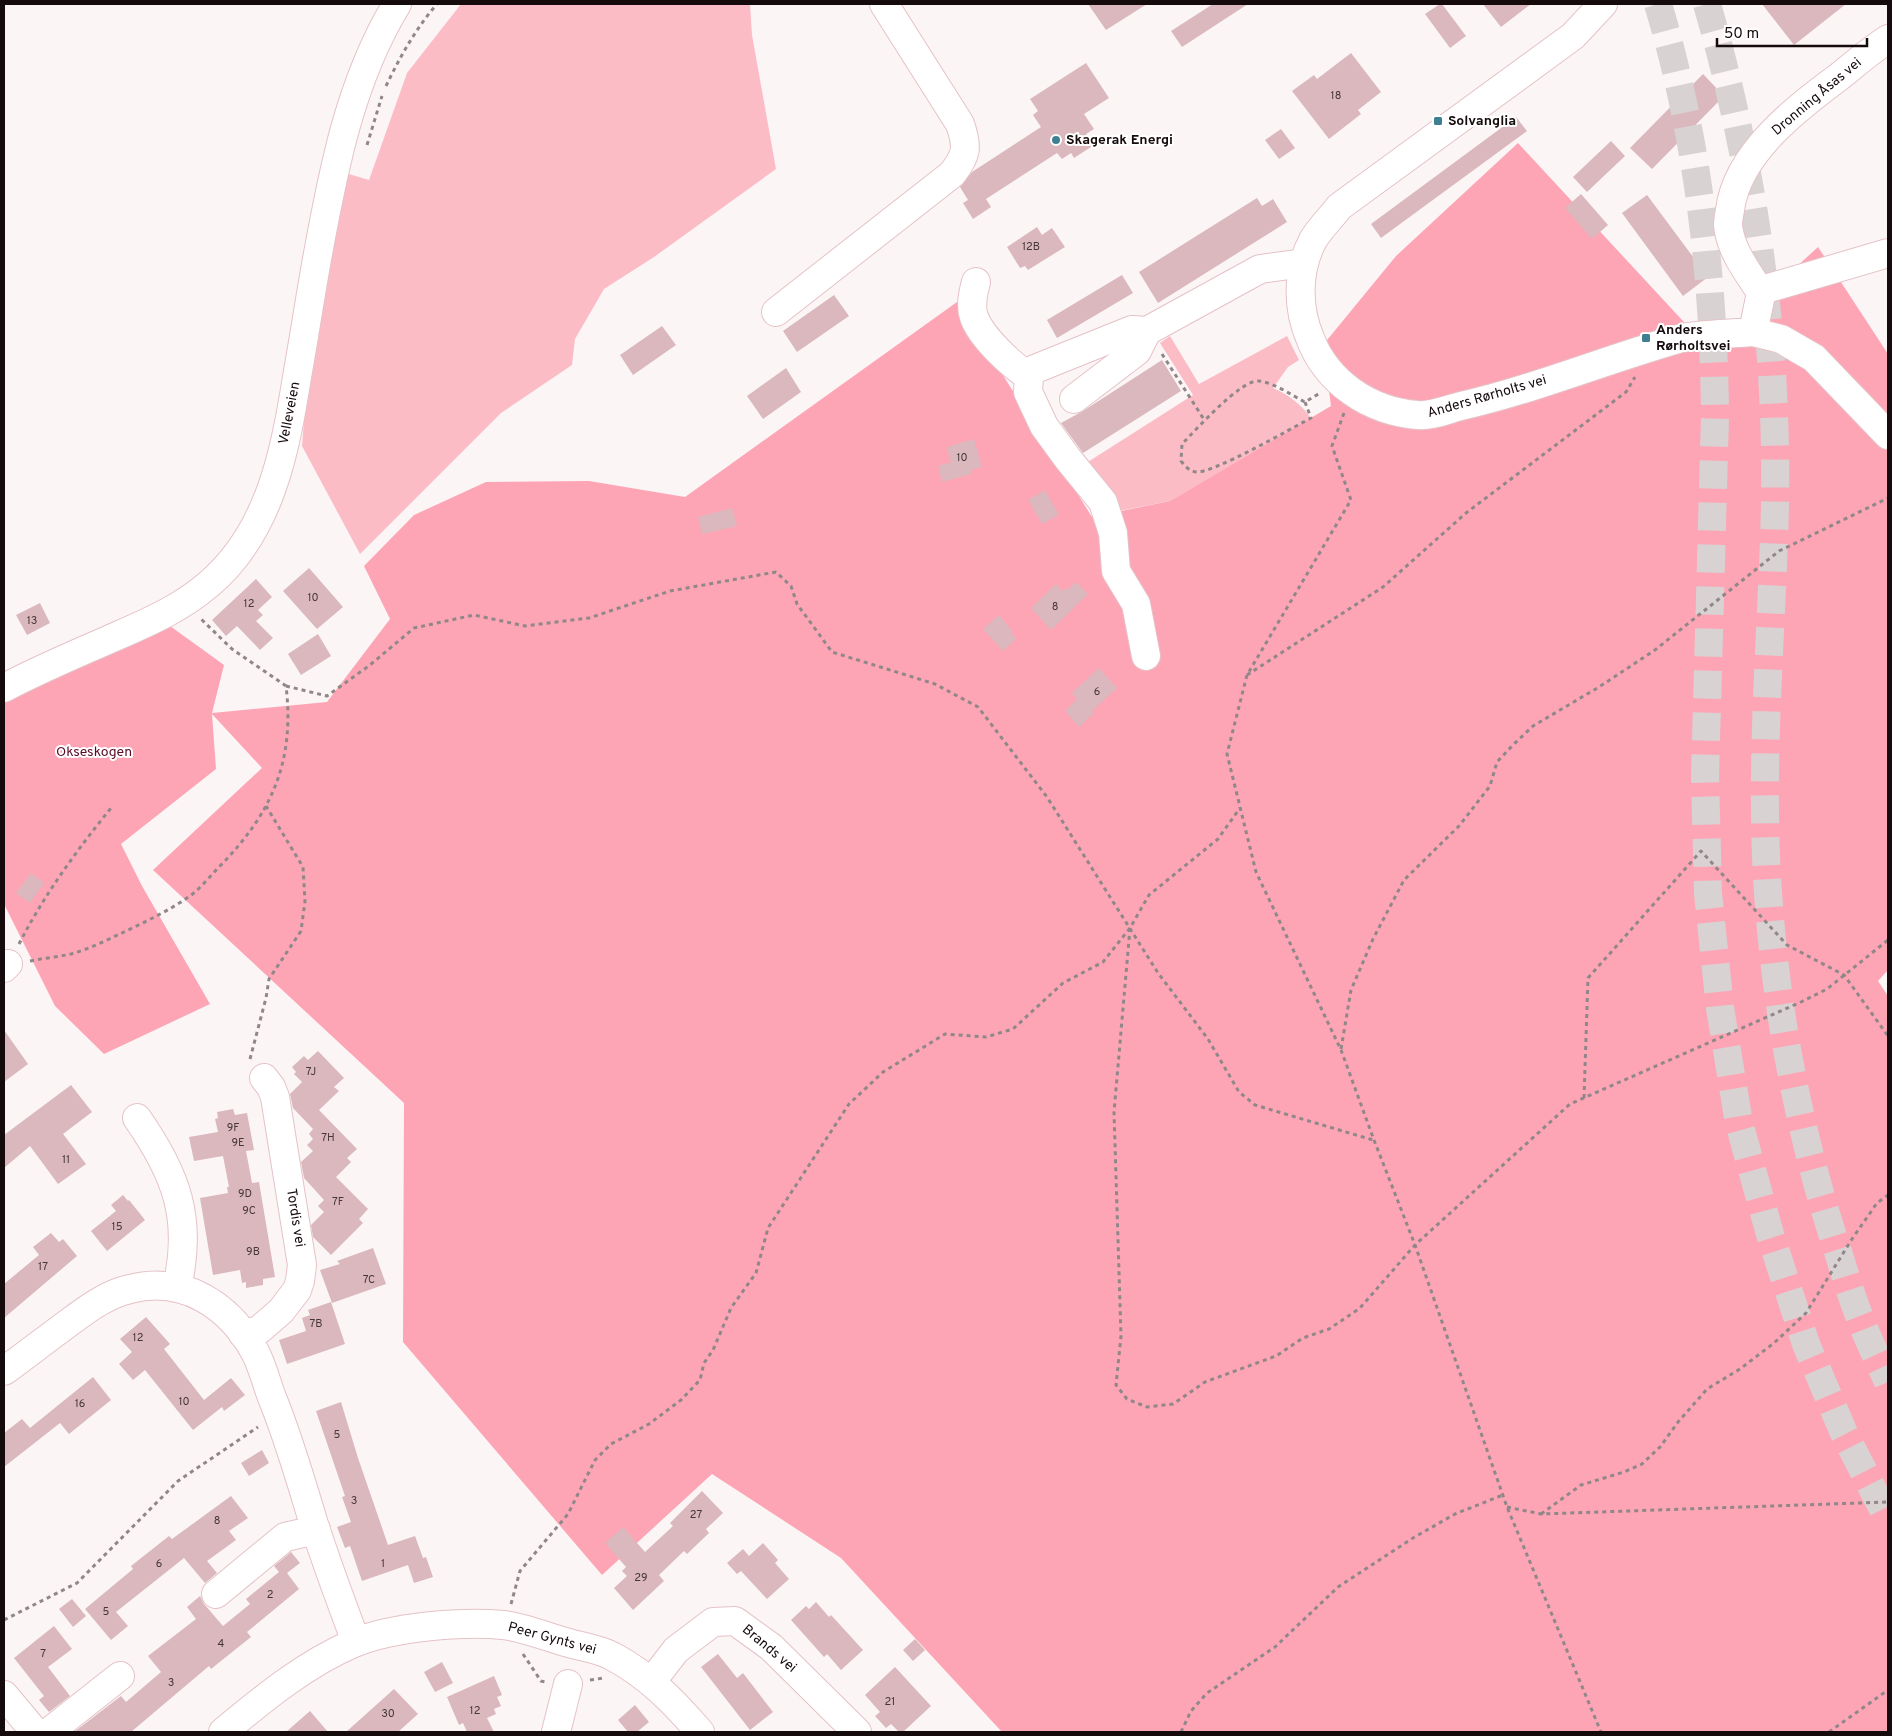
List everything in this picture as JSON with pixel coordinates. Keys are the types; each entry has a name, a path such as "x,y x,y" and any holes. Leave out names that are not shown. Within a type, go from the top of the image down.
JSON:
{"street":[{"name":"Velleveien","path":"4,688 159,618 188,601 224,570 245,542 264,510 275,481 292,407 317,259 341,142 351,107 372,49 397,4"},
{"path":"776,312 952,174 964,159 966,142 960,124 884,4"},
{"name":"Anders Rørholts vei","path":"1603,4 1573,36 1339,207 1313,240 1304,264 1300,284 1305,327 1314,350 1339,391 1391,410 1420,416 1485,400 1680,339 1753,332"},
{"name":"Dronning Åsas vei","path":"1753,332 1761,293 1735,251 1728,225 1731,199 1743,170 1766,139 1785,120 1888,39"},
{"path":"1888,254 1762,290 1753,332 1782,339 1814,358 1888,436"},
{"path":"1146,656 1136,604 1116,571 1113,533 1103,502 1044,426 1028,392 1029,376 1035,369 1132,330 1147,331 1260,269 1304,264"},
{"path":"976,282 972,303 974,317 979,326 1014,367 1029,376"},
{"path":"1074,399 1137,351 1147,331"},
{"name":"Tordis vei","path":"243,1334 259,1330 281,1311 297,1290 302,1265 272,1087 264,1078"},
{"path":"137,1118 153,1141 165,1164 178,1197 184,1225 183,1252 177,1287"},
{"path":"4,1371 87,1309 111,1295 131,1288 160,1285 177,1287 193,1292 215,1305 228,1316 243,1334 255,1353 279,1413 316,1530 356,1642"},
{"path":"216,1594 285,1537 316,1530"},
{"name":"Brands vei","path":"652,1681 676,1650 713,1622 736,1622 771,1647 857,1732"},
{"name":"Peer Gynts vei","path":"223,1732 310,1666 356,1642 390,1632 457,1624 505,1625 611,1655 652,1681 673,1701 700,1732"},
{"path":"49,1732 120,1676"},
{"path":"556,1732 568,1684"},
{"path":"4,1695 35,1732"}],"path":[{"path":"365,152 384,90 426,16 437,4"},
{"path":"1147,331 1205,421"},
{"path":"1247,675 1383,587 1466,513 1626,392 1653,347"},
{"path":"1256,381 1274,386 1305,402 1311,418 1228,462 1196,472 1187,469 1181,461 1180,452 1182,444 1234,394 1256,381"},
{"path":"1305,402 1339,391 1332,446 1351,500 1247,675 1227,754 1256,872 1341,1050 1374,1140 1416,1245 1507,1507 1601,1732"},
{"path":"1341,1050 1351,990 1404,880 1459,826 1490,786 1497,762 1512,746 1533,726 1599,687 1655,650 1779,551 1888,498"},
{"path":"188,601 197,615 232,649 286,686 326,696 370,665 414,628 474,615 525,626 589,618 670,591 776,572 791,586 797,604 832,652 935,684 978,707 1047,797 1158,973 1208,1039 1239,1092 1255,1105 1374,1140"},
{"path":"6,966 71,954 143,923 176,906 193,894 239,847 254,827 278,780 288,734 289,710 286,686"},
{"path":"264,1078 250,1058 266,998 269,979 301,931 305,901 303,867 266,806"},
{"path":"505,1625 520,1571 568,1514 595,1460 611,1444 649,1424 681,1400 700,1380 704,1363 713,1350 731,1308 756,1273 768,1228 849,1104 882,1072 945,1034 986,1037 1013,1029 1063,983 1103,962 1130,928 1149,895 1218,840 1240,807"},
{"path":"6,966 26,929 77,849 111,808"},
{"path":"1584,1098 1588,978 1701,851 1787,945 1844,975 1888,1036"},
{"path":"1130,928 1114,1112 1121,1336 1116,1385 1127,1399 1147,1407 1173,1404 1205,1382 1276,1356 1303,1338 1329,1329 1360,1308 1416,1245 1570,1104 1827,989 1888,940"},
{"path":"1541,1514 1582,1485 1624,1472 1642,1464 1660,1447 1706,1389 1740,1369 1774,1343 1806,1313 1872,1210 1877,1203 1888,1195"},
{"path":"4,1620 77,1583 178,1482 279,1413"},
{"path":"1181,1732 1191,1711 1207,1693 1275,1648 1338,1587 1413,1538 1455,1514 1503,1495"},
{"path":"1507,1507 1541,1514 1888,1502"},
{"path":"1829,1732 1888,1690"}],"shaded area":[{"path":"461,4 750,4 752,35 776,169 654,257 604,289 575,339 572,365 501,413 360,554 302,446 317,259 335,170 369,180 407,73"},
{"path":"1170,336 1199,384 1287,336 1299,360 1288,367 1273,388 1294,400 1311,418 1170,501 1119,511 1080,467 1193,395 1160,343"}],"green space":[{"name":"Okseskogen","path":"1518,143 1708,348 1818,247 1888,354 1888,970 1878,981 1888,996 1888,1732 1002,1732 841,1558 712,1474 602,1575 403,1342 404,1103 153,870 262,768 212,714 216,769 121,844 142,886 210,1004 104,1054 55,1006 4,904 4,699 159,618 224,665 212,713 327,702 390,619 364,566 414,515 486,482 589,481 685,497 957,302 1092,517 1170,501 1331,406 1323,345 1396,256"}],"building":[{"path":"1088,4 1147,4 1106,30"},
{"path":"1213,4 1248,4 1182,47 1171,31"},
{"path":"1442,4 1466,36 1450,48 1425,14"},
{"path":"1483,4 1531,4 1501,27"},
{"path":"1762,4 1846,4 1794,45"},
{"path":"1351,53 1381,92 1358,110 1361,114 1329,139 1292,91 1314,75 1317,79"},
{"name":"Skagerak Energi","path":"1086,63 1109,98 1084,114 1094,129 1086,134 1094,145 1074,158 1071,153 1062,159 1057,153 986,199 991,207 973,219 963,203 968,200 960,187 972,172 1041,127 1033,115 1038,111 1030,99"},
{"path":"1703,74 1724,96 1652,169 1630,148"},
{"path":"1516,117 1527,131 1381,238 1371,224"},
{"path":"1281,129 1295,148 1279,159 1265,140"},
{"path":"1611,141 1625,156 1587,192 1573,177"},
{"path":"1581,194 1608,225 1592,239 1565,208"},
{"path":"1647,195 1708,277 1683,296 1622,213"},
{"path":"1257,198 1262,206 1273,199 1287,222 1158,303 1139,272"},
{"path":"1037,227 1042,235 1052,228 1065,247 1028,270 1025,266 1020,268 1007,247"},
{"path":"1122,275 1133,293 1057,338 1047,320"},
{"path":"834,295 849,316 797,352 783,331"},
{"path":"662,326 676,345 633,375 620,355"},
{"path":"1162,360 1181,391 1083,453 1061,423"},
{"path":"786,368 801,392 763,419 747,396"},
{"path":"974,439 982,467 971,470 971,474 942,482 938,466 951,462 947,447"},
{"path":"1045,490 1059,515 1042,524 1028,500"},
{"path":"732,508 737,526 702,534 698,517"},
{"path":"309,568 343,607 317,629 283,591"},
{"path":"256,579 272,597 258,610 263,615 256,621 273,638 260,650 237,626 226,636 212,620"},
{"path":"1076,582 1088,594 1051,630 1031,608 1056,584 1062,591 1065,588 1067,590"},
{"path":"40,603 50,623 27,635 16,615"},
{"path":"999,615 1016,639 1003,651 983,629"},
{"path":"318,634 331,656 301,675 288,654"},
{"path":"1099,668 1117,688 1092,711 1094,713 1079,727 1065,711 1077,699 1072,693"},
{"path":"31,873 44,883 30,903 16,893"},
{"path":"4,1030 28,1064 4,1082"},
{"path":"318,1051 344,1078 334,1087 339,1091 319,1110 357,1149 347,1158 351,1162 336,1177 368,1209 359,1219 363,1223 331,1255 313,1237 311,1225 324,1212 318,1206 324,1200 304,1178 301,1162 313,1151 307,1145 313,1139 309,1134 313,1129 293,1108 290,1094 302,1082 294,1074 296,1072 292,1067 304,1056 308,1060"},
{"path":"71,1085 92,1112 63,1134 86,1164 58,1184 30,1146 4,1168 4,1135"},
{"path":"233,1109 235,1115 247,1113 254,1150 246,1151 252,1183 259,1182 275,1277 263,1279 263,1285 246,1288 246,1282 242,1283 240,1270 213,1275 200,1198 228,1193 227,1187 229,1187 223,1156 194,1161 189,1137 218,1132 215,1119 218,1118 217,1112"},
{"path":"123,1195 145,1220 107,1251 91,1231 116,1211 111,1205"},
{"path":"51,1233 59,1242 63,1239 77,1256 4,1318 4,1284 39,1255 33,1247"},
{"path":"373,1248 386,1284 332,1303 320,1270 340,1264 337,1261"},
{"path":"331,1302 345,1344 287,1364 279,1340 306,1331 302,1318 310,1315 308,1310"},
{"path":"146,1317 170,1344 164,1349 204,1400 231,1378 245,1395 224,1411 222,1407 193,1430 145,1370 133,1380 119,1364 132,1352 120,1339"},
{"path":"93,1377 111,1400 69,1434 60,1423 4,1467 4,1433 22,1419 30,1428"},
{"path":"341,1402 388,1545 415,1536 423,1558 426,1557 433,1577 414,1583 408,1565 362,1581 350,1546 345,1548 337,1527 351,1522 342,1497 345,1496 316,1411"},
{"path":"262,1450 269,1463 249,1476 241,1463"},
{"path":"702,1491 723,1513 706,1529 709,1533 687,1554 684,1551 659,1575 664,1581 633,1610 614,1588 627,1576 622,1571 626,1567 605,1543 623,1527 645,1552 673,1526 670,1523"},
{"path":"231,1496 248,1518 229,1531 236,1540 207,1561 217,1573 205,1583 184,1558 116,1612 128,1626 111,1640 85,1609 133,1569 131,1566 169,1536 172,1539"},
{"path":"763,1543 778,1560 775,1563 789,1579 767,1599 741,1571 737,1574 727,1563 743,1549 749,1556"},
{"path":"291,1552 300,1563 287,1573 299,1589 247,1632 251,1637 211,1669 209,1666 131,1732 74,1732 121,1696 126,1702 161,1672 148,1656 196,1619 187,1607 200,1596 204,1604 223,1626 250,1604 246,1599 279,1572 274,1566"},
{"path":"72,1599 86,1616 73,1627 59,1609"},
{"path":"816,1602 829,1617 831,1615 863,1650 841,1670 827,1654 824,1657 791,1620 806,1606 809,1609"},
{"path":"54,1626 72,1649 48,1667 70,1696 49,1712 39,1700 44,1696 14,1658"},
{"path":"915,1639 925,1650 913,1661 903,1650"},
{"path":"718,1654 737,1678 743,1673 773,1712 750,1730 701,1667"},
{"path":"442,1662 453,1683 435,1692 424,1672"},
{"path":"895,1667 931,1706 903,1732 899,1732 891,1724 886,1728 875,1716 880,1712 865,1695"},
{"path":"494,1676 502,1695 497,1697 501,1706 494,1709 496,1714 487,1718 494,1732 467,1732 463,1723 459,1725 447,1697"},
{"path":"394,1689 418,1714 398,1732 346,1732"},
{"path":"635,1705 649,1722 637,1732 628,1732 618,1720"},
{"path":"310,1711 328,1732 286,1732"}],"tunnel":[{"path":"1658,4 1684,106 1693,157 1701,209 1711,313 1715,417 1705,776 1708,893 1720,1008 1739,1123 1770,1234 1806,1344 1844,1433 1888,1519"},
{"path":"1707,4 1724,65 1750,189 1760,252 1772,378 1775,441 1775,505 1765,755 1765,806 1766,856 1773,951 1785,1040 1814,1172 1849,1288 1866,1334 1888,1382"}],"place":[{"name":"Solvanglia","path":"1438,121"},
{"name":"Skagerak Energi","path":"1056,140"},
{"name":"Anders Rørholtsvei","path":"1646,338"}]}
